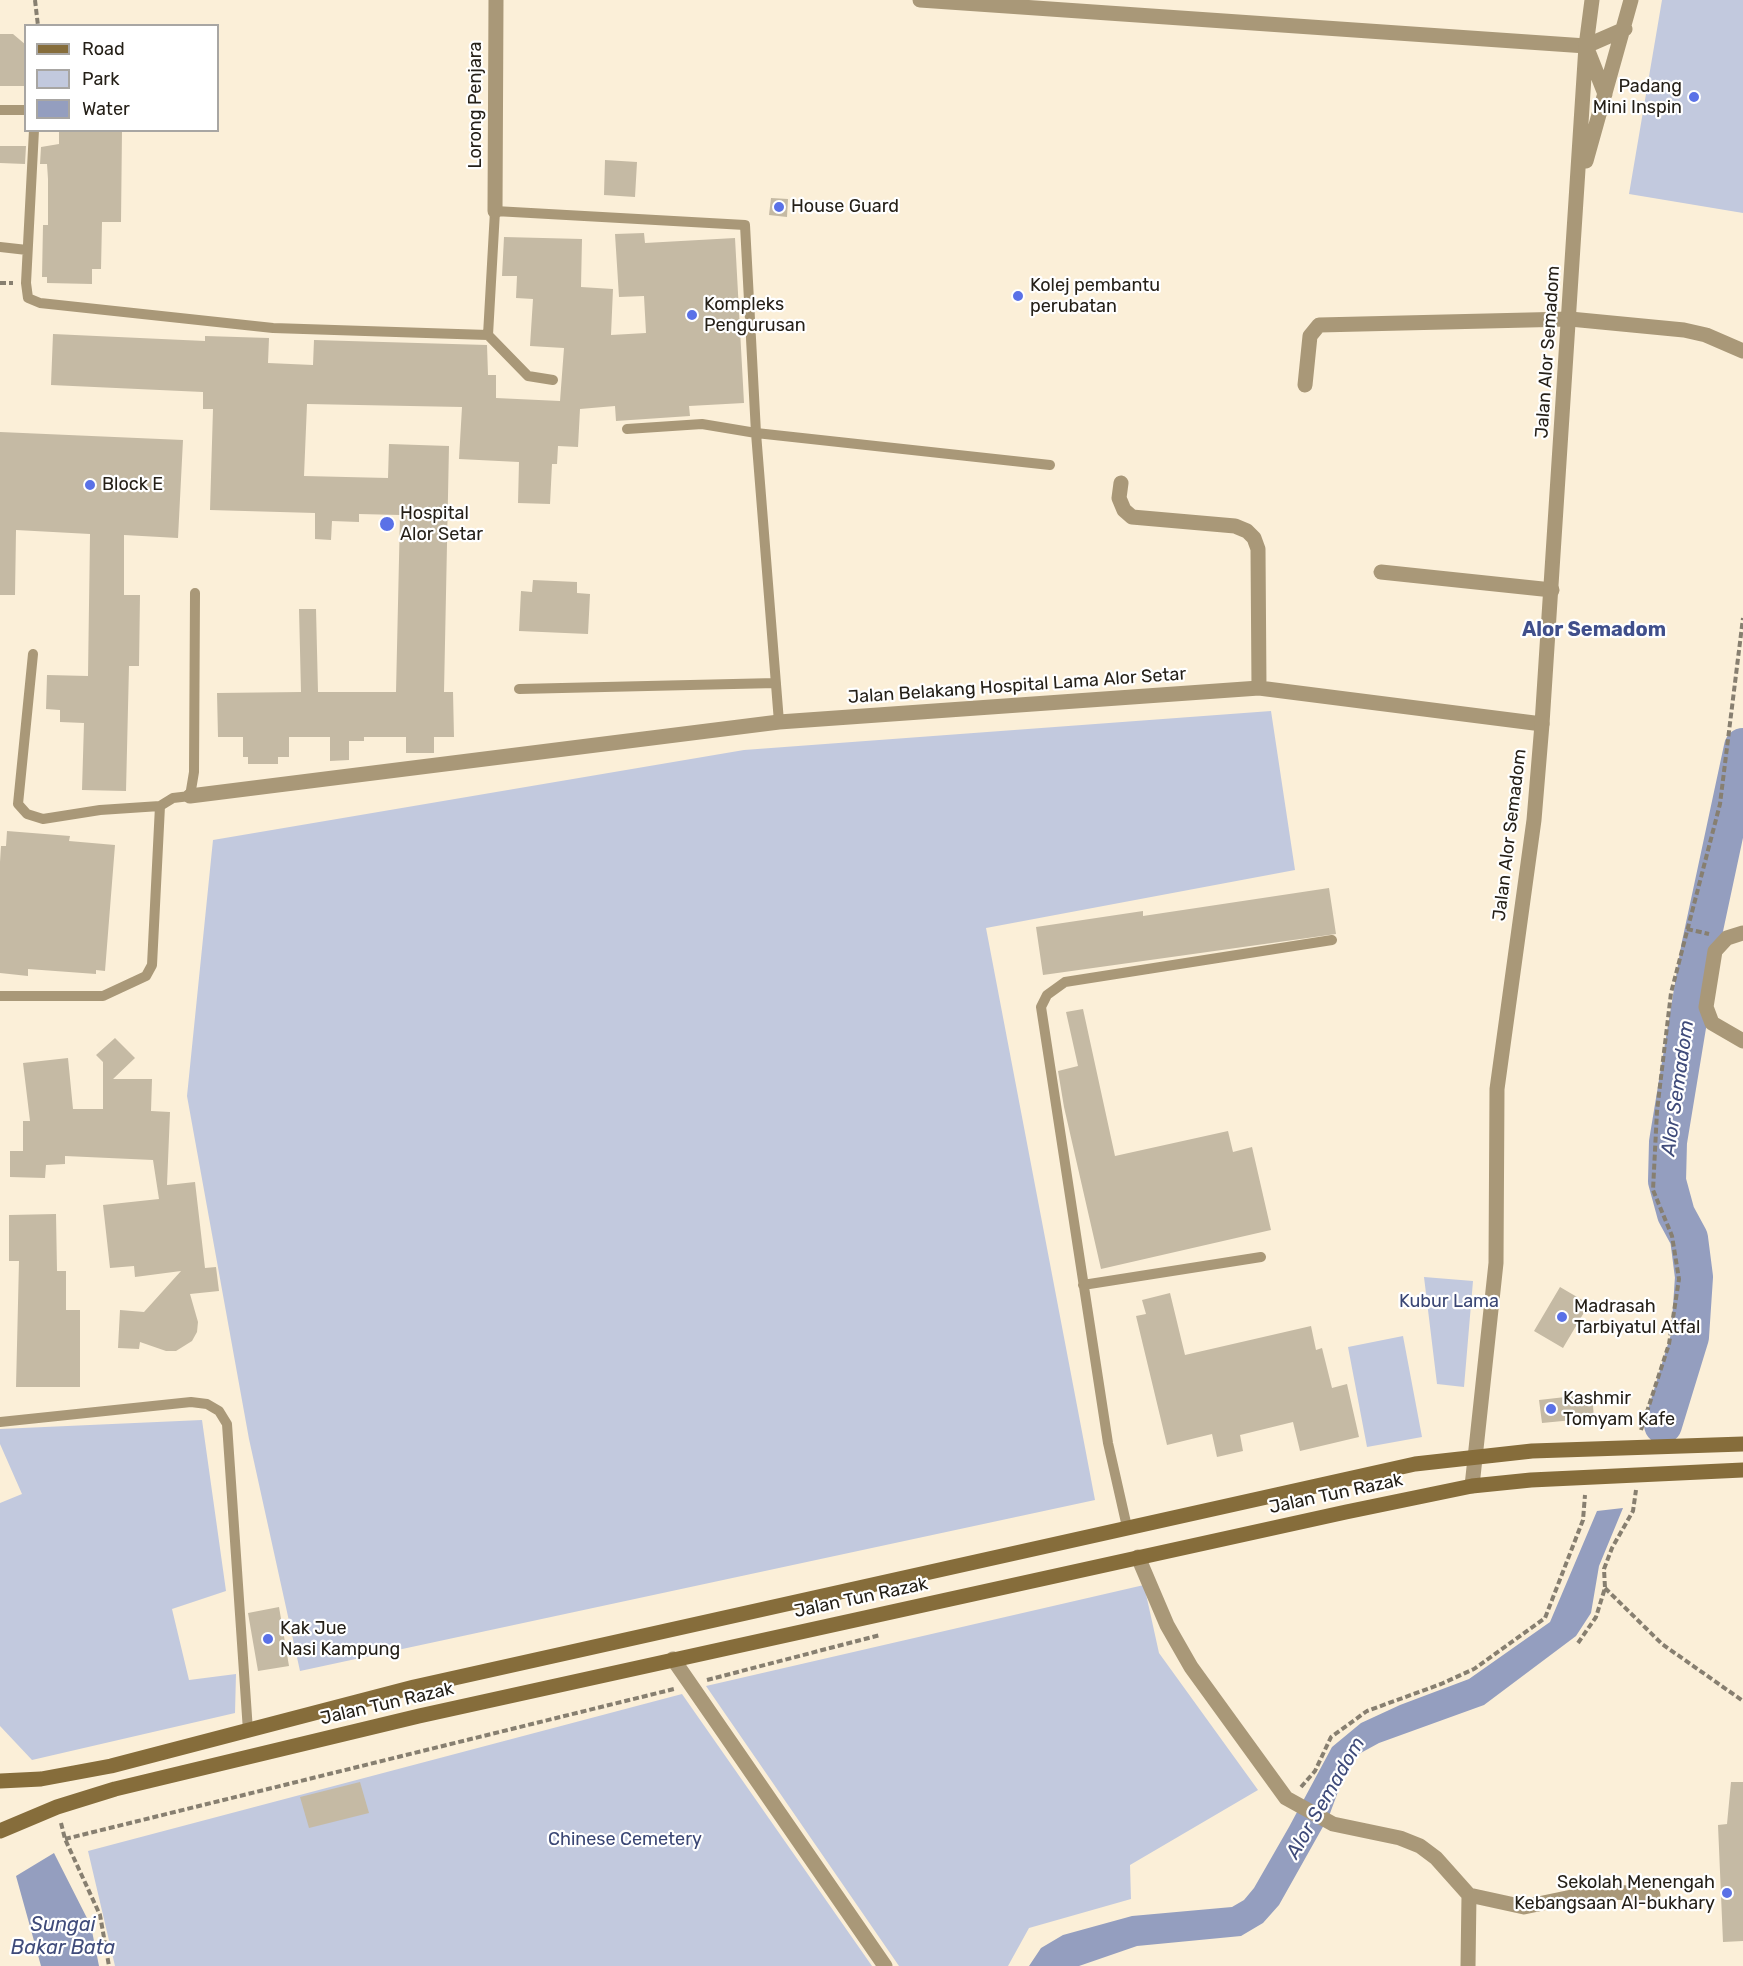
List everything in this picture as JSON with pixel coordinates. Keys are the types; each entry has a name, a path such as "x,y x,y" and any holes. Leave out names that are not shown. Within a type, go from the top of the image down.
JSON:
{"main road":[{"name":"Jalan Tun Razak","path":"0,1781 40,1779 111,1766 414,1687 1415,1464 1532,1450 1743,1444"},
{"name":"Jalan Tun Razak","path":"0,1831 57,1807 127,1786 673,1659 1472,1486 1531,1480 1743,1470"}],"street":[{"name":"Lorong Penjara","path":"495,211 496,0"},
{"path":"920,0 1586,46 1625,29"},
{"name":"Jalan Alor Semadom","path":"1472,1486 1496,1263 1497,1089 1534,820 1542,724 1586,46 1592,0"},
{"name":"Jalan Alor Semadom","path":"1578,187 1625,29 1631,0"},
{"path":"1586,46 1605,94"},
{"path":"1305,385 1310,336 1319,325 1569,319 1684,330 1706,335 1743,351"},
{"path":"1121,483 1119,498 1124,510 1132,517 1235,526 1247,531 1254,538 1258,549 1258,688"},
{"path":"1381,572 1552,590"},
{"name":"Jalan Belakang Hospital Lama Alor Setar","path":"190,796 779,722 1258,688 1542,724"},
{"path":"1743,933 1727,938 1715,951 1706,1007 1712,1023 1743,1041"},
{"path":"1138,1557 1167,1625 1191,1667 1286,1798 1333,1824 1400,1838 1419,1846 1436,1858 1469,1895 1524,1907 1600,1891 1653,1895"},
{"path":"673,1659 885,1966"},
{"path":"1468,1966 1469,1895"}],"lane":[{"path":"0,110 24,110"},
{"path":"34,132 27,250 28,298 40,303 273,328 488,335 528,376 553,380"},
{"path":"488,335 495,211 746,225 756,433 779,722"},
{"path":"0,247 27,250"},
{"path":"627,429 702,424 756,433 1050,465"},
{"path":"33,654 18,804 27,814 43,819 100,810 160,806 173,798 190,796 194,772 195,593"},
{"path":"519,689 776,682"},
{"path":"0,996 103,996 146,976 152,965 160,806"},
{"path":"1126,1527 1108,1443 1041,1007 1047,995 1065,982 1332,940"},
{"path":"1083,1285 1261,1257"},
{"path":"0,1422 191,1402 207,1404 219,1411 227,1424 249,1731"}],"path":[{"path":"35,0 38,24"},
{"path":"1635,1447 1669,1344 1679,1279 1672,1236 1653,1190 1657,1111 1671,993 1720,804 1742,621"},
{"path":"1687,929 1694,931"},
{"path":"1578,1643 1596,1617 1605,1587 1604,1569 1612,1548 1633,1511 1639,1475"},
{"path":"1306,1784 1315,1771 1331,1737 1367,1711 1441,1684 1474,1669 1545,1618 1567,1566 1584,1512"},
{"path":"1605,1587 1662,1644 1743,1701"},
{"path":"65,1839 689,1685 886,1633"},
{"path":"57,1807 65,1839 100,1916 110,1966"}],"green space":[{"name":"Padang Mini Inspin","path":"1662,0 1743,0 1743,213 1629,194"},
{"path":"1271,711 1295,870 986,928 1095,1500 300,1671 249,1439 187,1096 213,840 744,750"},
{"name":"Kubur Lama","path":"1424,1277 1473,1281 1464,1387 1437,1384"},
{"path":"1403,1336 1422,1437 1367,1447 1348,1347"},
{"path":"202,1420 226,1591 172,1609 189,1680 236,1674 235,1713 32,1760 0,1726 0,1503 22,1494 0,1444 0,1429"},
{"path":"1144,1585 1159,1653 1258,1790 1130,1865 1131,1899 1029,1928 1008,1966 899,1966 706,1686"},
{"name":"Chinese Cemetery","path":"682,1694 872,1966 115,1966 88,1851"}],"water":[{"name":"Alor Semadom","path":"1623,1508 1599,1566 1591,1613 1576,1636 1484,1705 1379,1743 1357,1755 1346,1770 1329,1816 1279,1905 1263,1923 1241,1936 1137,1946 1079,1966 1029,1966 1041,1948 1063,1935 1132,1916 1232,1907 1244,1900 1254,1888 1332,1747 1361,1723 1400,1705 1469,1679 1550,1622 1597,1511"},
{"name":"Sungai Bakar Bata","path":"54,1853 91,1926 99,1966 41,1966 16,1876"}],"building":[{"path":"0,34 13,34 24,43 24,86 0,86"},
{"path":"59,132 122,132 121,222 102,222 101,269 92,269 92,284 47,283 47,277 42,277 43,225 48,225 48,179 47,164 40,164 41,147 59,144"},
{"path":"0,146 26,146 25,164 0,163"},
{"path":"605,160 637,162 635,197 604,195"},
{"name":"House Guard","path":"771,198 788,199 787,217 769,215"},
{"path":"644,233 645,243 735,238 744,403 689,406 690,416 616,421 615,406 580,409 578,447 558,446 557,464 552,464 550,504 518,503 519,462 459,459 462,407 307,404 304,476 388,478 389,444 449,446 444,692 453,692 454,737 434,737 434,753 406,753 406,737 364,737 364,741 349,741 349,760 330,761 330,737 289,737 289,757 278,757 278,764 248,764 248,757 243,757 243,737 218,737 217,693 301,692 299,609 316,609 318,692 396,692 400,515 359,514 359,522 332,521 331,540 315,539 315,513 210,510 213,409 203,409 203,392 51,385 53,334 205,341 205,336 269,338 268,363 313,365 314,340 487,345 488,375 496,375 496,398 560,401 564,348 530,346 533,299 516,298 517,276 502,276 504,237 582,239 581,287 613,289 611,335 646,333 644,296 619,297 615,234"},
{"path":"0,432 183,440 178,538 124,535 124,595 140,595 139,666 129,666 126,791 82,790 84,723 60,722 60,710 46,709 47,675 88,676 90,534 16,530 15,595 0,595"},
{"path":"533,580 577,582 577,593 590,594 588,634 519,631 521,591 532,592"},
{"path":"7,831 70,836 69,841 115,845 105,971 96,970 96,974 28,969 28,976 0,973 0,862 1,846 6,846"},
{"path":"1329,888 1336,934 1043,975 1036,927 1143,911 1143,916"},
{"path":"1083,1009 1115,1156 1228,1131 1233,1152 1252,1147 1271,1230 1101,1269 1058,1071 1078,1066 1066,1012"},
{"path":"115,1038 135,1058 113,1079 152,1079 151,1111 170,1112 167,1185 195,1182 205,1268 216,1267 219,1291 190,1294 198,1322 197,1332 192,1341 176,1351 166,1351 140,1342 139,1349 118,1348 120,1310 144,1312 181,1271 135,1277 134,1266 110,1268 103,1205 159,1199 153,1160 65,1156 65,1164 46,1165 45,1178 10,1177 10,1151 23,1151 23,1121 30,1121 23,1063 68,1058 73,1109 103,1109 103,1062 96,1055"},
{"path":"56,1214 57,1271 66,1271 66,1310 80,1310 80,1387 16,1387 19,1261 9,1261 9,1215"},
{"name":"Madrasah Tarbiyatul Atfal","path":"1560,1287 1589,1304 1563,1348 1534,1331"},
{"path":"1170,1293 1185,1355 1311,1326 1316,1350 1322,1348 1332,1388 1347,1384 1359,1437 1300,1451 1293,1422 1240,1435 1243,1451 1217,1457 1212,1434 1167,1445 1136,1316 1146,1314 1142,1300"},
{"path":"1592,1394 1594,1418 1542,1423 1539,1400"},
{"name":"Kak Jue Nasi Kampung","path":"279,1607 289,1666 258,1671 248,1613"},
{"path":"360,1782 369,1813 309,1828 300,1797"},
{"path":"1731,1782 1743,1782 1743,1941 1723,1942 1718,1825 1727,1824"}],"waterway":[{"name":"Alor Semadom","path":"1663,1425 1690,1337 1694,1277 1689,1238 1676,1214 1667,1181 1668,1142 1700,948 1743,747"}],"place":[{"name":"Padang Mini Inspin","path":"1694,97"},
{"name":"House Guard","path":"779,207"},
{"name":"Kolej pembantu perubatan","path":"1018,296"},
{"name":"Kompleks Pengurusan","path":"692,315"},
{"name":"Block E","path":"90,485"},
{"name":"Hospital Alor Setar","path":"387,524"},
{"name":"Madrasah Tarbiyatul Atfal","path":"1562,1317"},
{"name":"Kashmir Tomyam Kafe","path":"1551,1409"},
{"name":"Kak Jue Nasi Kampung","path":"268,1639"},
{"name":"Sekolah Menengah Kebangsaan Al-bukhary","path":"1727,1893"}],"district":[{"name":"Alor Semadom","path":"1594,630"}]}
